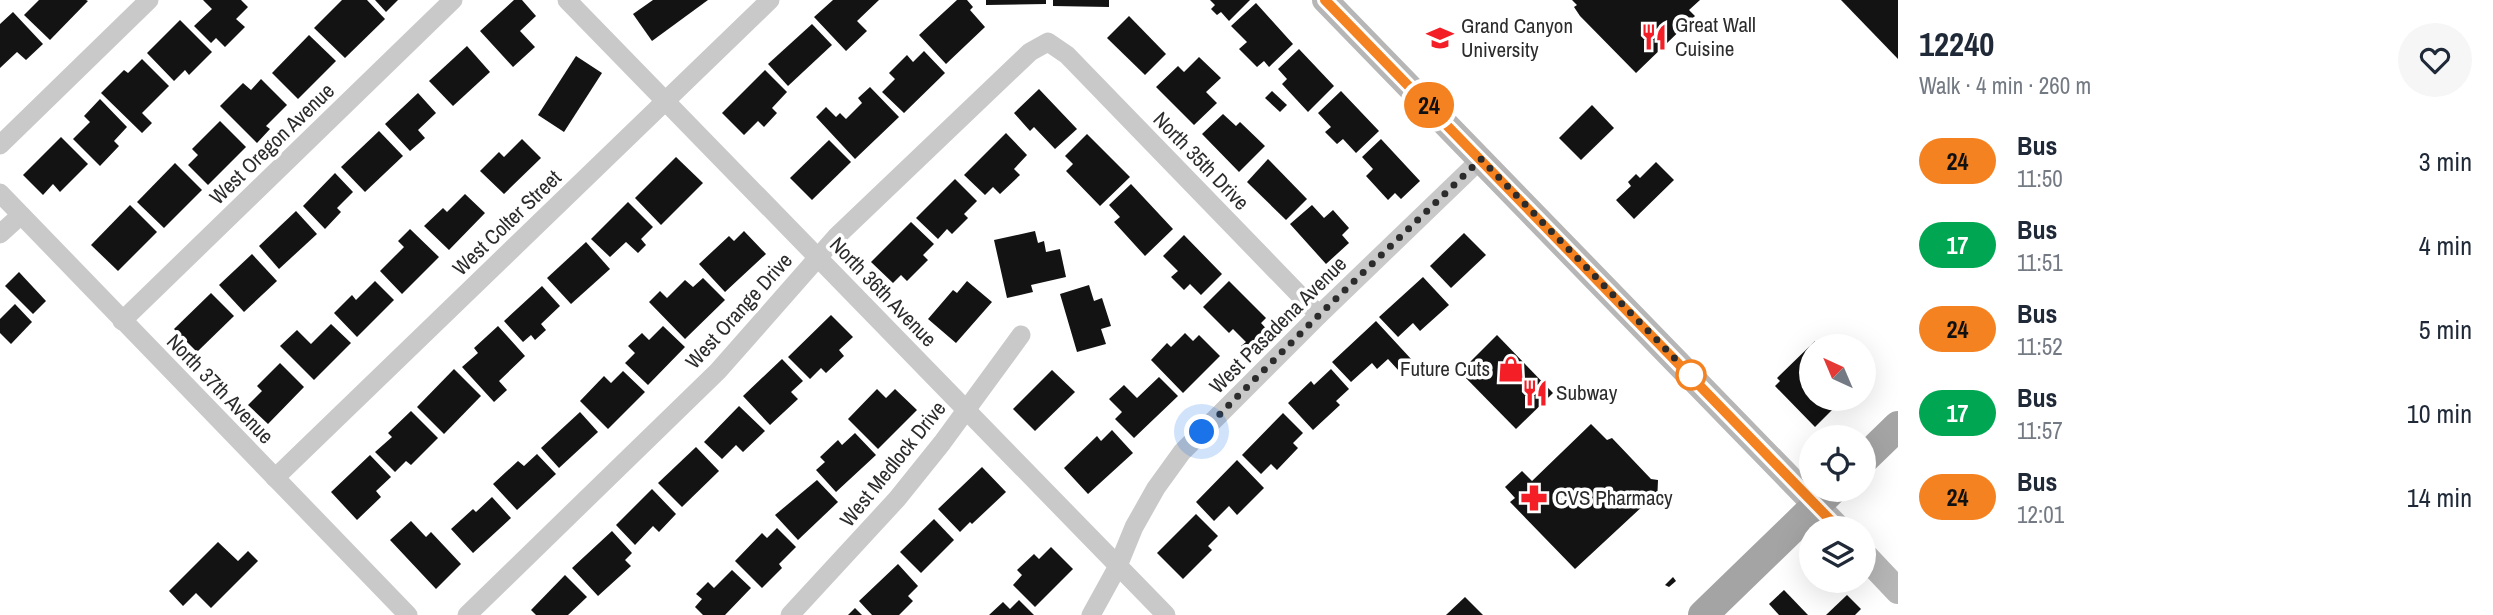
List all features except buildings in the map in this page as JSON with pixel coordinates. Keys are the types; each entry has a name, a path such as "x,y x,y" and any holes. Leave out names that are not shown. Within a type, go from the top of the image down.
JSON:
{"main road":[{"path":"1325,0 1481,159 1799,473"},
{"path":"1876,447 1898,426"},
{"path":"1703,615 1820,502"},
{"path":"1876,568 1898,591"}],"street":[{"path":"0,145 149,0"},
{"name":"West Oregon Avenue","path":"122,321 453,0"},
{"name":"North 36th Avenue","path":"567,0 1167,615"},
{"name":"West Colter Street","path":"275,478 771,0"},
{"name":"West Orange Drive","path":"467,615 718,371 836,237 1020,61 1048,42"},
{"name":"North 35th Drive","path":"1048,42 1067,55 1319,315"},
{"name":"West Pasadena Avenue","path":"1091,615 1118,566 1134,527 1156,488 1182,452 1481,159"},
{"name":"North 37th Avenue","path":"2,198 408,615"},
{"path":"0,234 21,215"},
{"name":"West Medlock Drive","path":"790,615 897,499 967,410 1021,335"}],"bus line":[{"name":"24","path":"1325,0 1826,516"}],"place":[{"name":"Great Wall Cuisine","path":"1654,37"},
{"name":"Grand Canyon University","path":"1440,38"},
{"name":"Future Cuts","path":"1511,369"},
{"name":"Subway","path":"1535,393"},
{"name":"CVS Pharmacy","path":"1534,498"}],"route":[{"path":"1202,432 1481,159 1691,375"}]}
